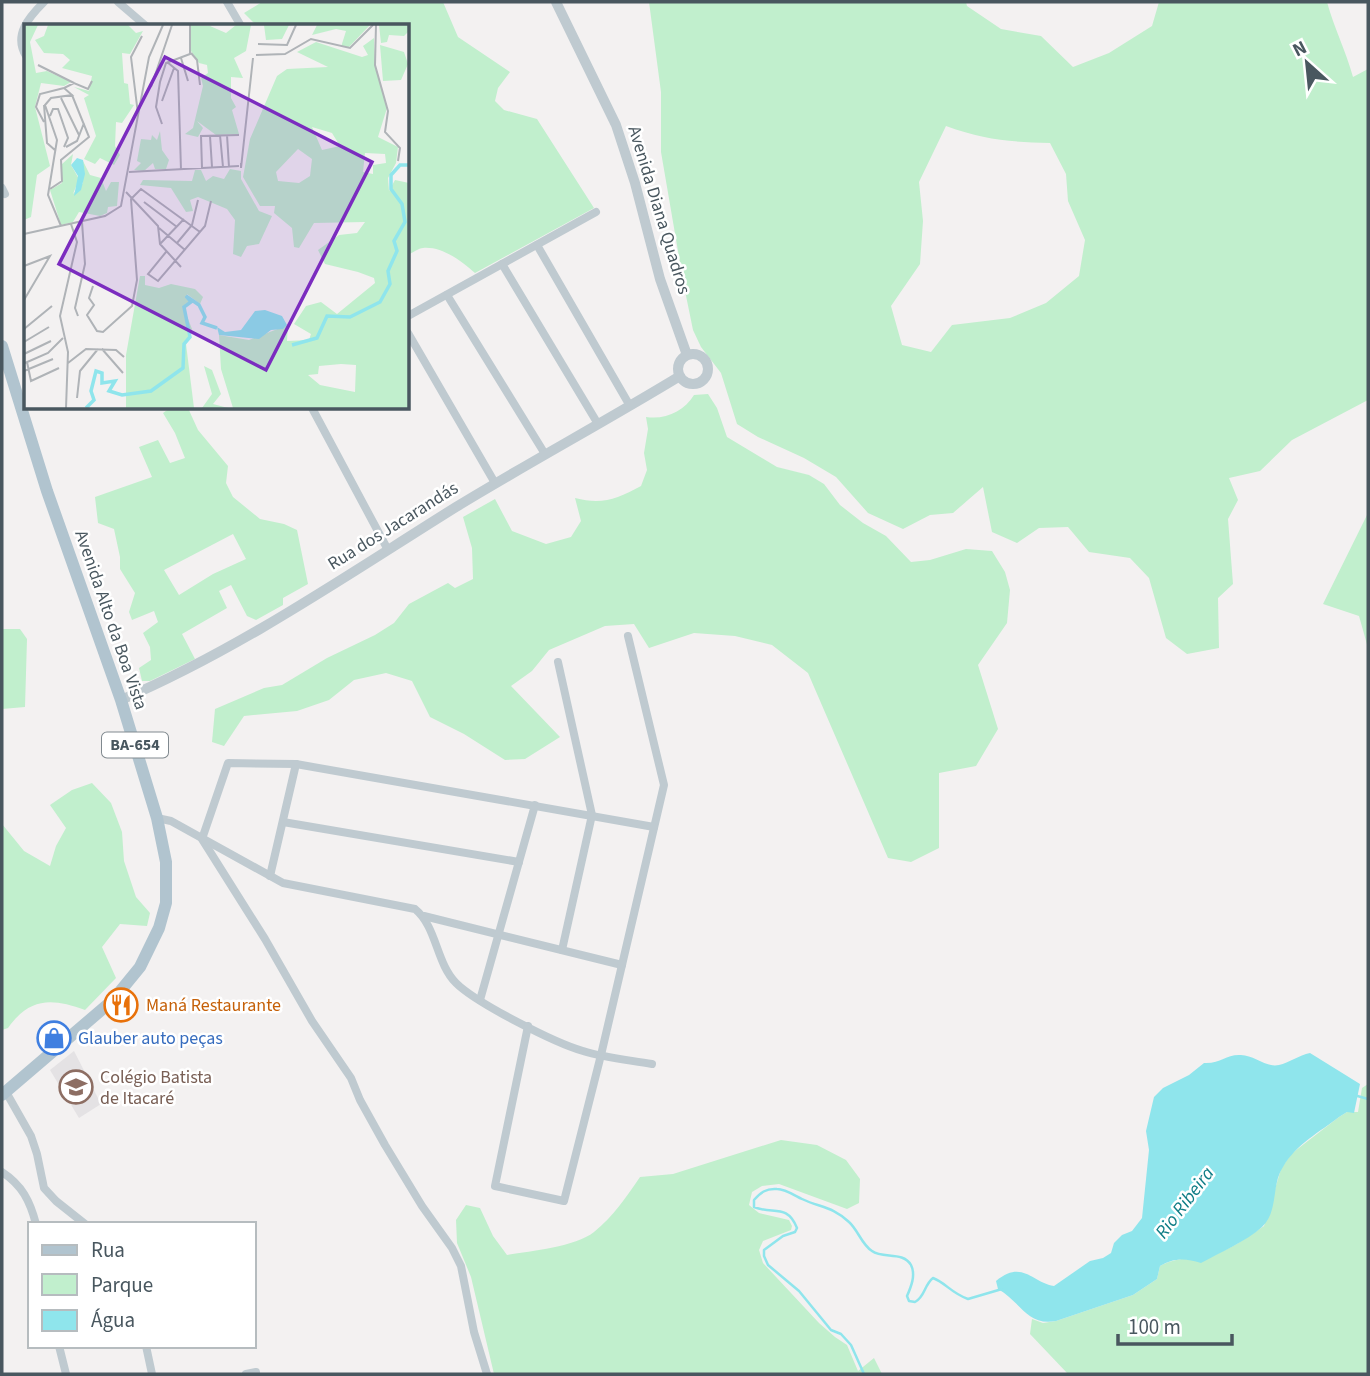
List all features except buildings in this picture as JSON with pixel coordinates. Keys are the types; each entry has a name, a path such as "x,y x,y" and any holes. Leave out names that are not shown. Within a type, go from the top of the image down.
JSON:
{"main road":[{"name":"Avenida Alto da Boa Vista","path":"2,346 6,371 121,700 157,818 166,862 166,903 159,928 141,967 113,1000 4,1094"}],"street":[{"path":"29,24 44,2"},
{"path":"118,2 144,24"},
{"path":"227,2 240,24"},
{"name":"Avenida Diana Quadros","path":"556,2 616,125 635,183 660,279 687,355"},
{"path":"24,30 21,33 24,53"},
{"path":"410,315 596,212"},
{"path":"537,245 630,406"},
{"path":"502,264 598,424"},
{"path":"447,295 545,454"},
{"path":"410,336 495,483"},
{"path":"698,354 704,357 709,367 704,380 695,384 688,383 680,376 679,364 687,355 698,354"},
{"name":"Rua dos Jacarandás","path":"121,700 176,677 234,644 495,483 680,376"},
{"path":"313,410 388,550"},
{"path":"528,1026 495,1186 564,1201 664,785 628,636"},
{"path":"558,662 592,815 562,950"},
{"path":"202,839 228,763 296,764 654,827"},
{"path":"270,876 296,764"},
{"path":"480,1000 535,805"},
{"path":"157,818 171,821 283,883 301,889 415,909 424,916 622,965"},
{"path":"283,822 519,862"},
{"path":"202,839 265,939 312,1021 351,1078 360,1100 404,1175 452,1248 461,1266 474,1332 487,1374"},
{"path":"424,916 446,968 456,983 480,1000 584,1052 652,1063"},
{"path":"4,1094 31,1136 44,1188 82,1222"},
{"path":"2,1172 18,1184 26,1195 35,1222"},
{"path":"60,1348 66,1374"},
{"path":"146,1348 152,1374"},
{"path":"246,1374 256,1372"}],"shaded area":[{"name":"Colégio Batista de Itacaré","path":"74,1051 101,1104 79,1118 50,1070"}],"green space":[{"path":"262,2 443,2 458,37 510,72 498,88 495,101 504,110 537,119 594,208 475,273 445,252 421,248 410,254 410,24 255,24 244,13"},
{"path":"649,2 966,2 967,6 1001,29 1041,36 1073,67 1109,53 1152,26 1159,2 1327,2 1353,77 1368,69 1368,400 1292,440 1260,471 1229,478 1238,500 1228,519 1233,584 1218,598 1219,648 1187,654 1166,638 1149,578 1130,558 1089,552 1068,527 1039,528 1017,543 992,532 983,487 953,513 930,515 903,529 868,513 836,477 737,424 721,373 701,347 693,330 661,152 661,92","holes":["946,126 997,139 1050,143 1066,174 1068,201 1085,240 1079,276 1046,303 1010,318 952,325 931,352 902,345 891,306 920,264 923,221 919,182"]},
{"path":"708,394 717,408 727,437 777,467 809,475 824,484 840,505 886,536 911,562 930,560 966,549 992,551 1005,572 1010,590 1007,623 978,665 998,729 976,766 939,773 939,848 911,862 888,858 808,673 772,645 735,636 694,633 649,648 634,624 605,626 549,650 532,671 511,686 560,737 525,759 505,760 464,734 430,717 412,681 386,673 354,680 329,700 297,711 244,716 224,746 212,742 215,709 264,688 282,685 394,623 409,604 448,583 455,588 473,579 472,548 463,517 495,499 512,531 546,544 571,537 581,521 575,498 609,500 641,486 647,470 644,453 648,429 646,417 667,416 680,410 694,395"},
{"path":"167,410 189,410 198,430 228,466 226,483 233,497 260,519 297,530 308,584 283,598 283,605 256,620 247,616 231,585 219,591 227,608 182,634 195,659 150,681 142,681 139,668 151,660 150,647 143,633 158,622 154,611 132,620 129,612 135,593 120,569 114,529 98,523 95,497 152,477 139,447 158,440 170,463 185,458 163,413","holes":["233,534 246,559 213,574 179,595 164,570"]},
{"path":"1368,513 1368,648 1359,616 1323,604"},
{"path":"2,629 20,629 27,639 25,707 2,709"},
{"path":"92,783 111,803 122,832 124,861 136,897 150,913 147,926 120,924 102,947 116,978 85,1010 62,1003 42,1003 25,1010 8,1028 2,1030 2,824 24,851 50,866 56,846 66,828 50,805 72,790"},
{"path":"1368,1084 1368,1374 1068,1374 1030,1334 1032,1319 1043,1323 1056,1321 1133,1295 1157,1279 1160,1266 1220,1252 1264,1226 1281,1169 1291,1154 1339,1117 1347,1112 1358,1112 1362,1088"},
{"path":"781,1140 817,1145 846,1160 860,1179 859,1203 847,1209 779,1184 762,1186 752,1192 749,1205 759,1213 789,1220 792,1226 791,1230 763,1241 759,1250 763,1263 819,1323 847,1345 858,1371 874,1358 882,1374 494,1374 471,1277 457,1243 456,1220 466,1205 480,1208 493,1236 507,1255 552,1248 594,1232 625,1199 640,1177 673,1174"}],"water":[{"path":"1310,1053 1360,1084 1354,1113 1347,1112 1339,1117 1301,1145 1288,1159 1279,1174 1271,1213 1262,1227 1241,1242 1201,1263 1180,1260 1165,1263 1160,1266 1157,1279 1133,1295 1056,1321 1046,1322 1031,1317 998,1289 996,1281 1013,1272 1027,1274 1054,1286 1090,1261 1111,1253 1114,1243 1122,1235 1132,1231 1142,1218 1149,1150 1146,1131 1154,1097 1163,1088 1189,1075 1204,1063 1231,1056 1246,1056 1274,1065"}],"waterway":[{"name":"Rio Ribeira","path":"1354,1095 1368,1099"},
{"name":"Rio Ribeira","path":"864,1374 851,1345 841,1334 831,1330 799,1291 768,1265 764,1250 783,1236 795,1232 797,1228 784,1212 754,1207 754,1200 759,1195 773,1189 783,1190 832,1210 849,1222 872,1251 903,1258 911,1265 913,1273 907,1296 909,1301 918,1300 933,1278 968,1299 1002,1289"}],"place":[{"name":"Maná Restaurante","path":"121,1005"},
{"name":"Glauber auto peças","path":"54,1038"},
{"name":"Colégio Batista de Itacaré","path":"76,1087"}]}
